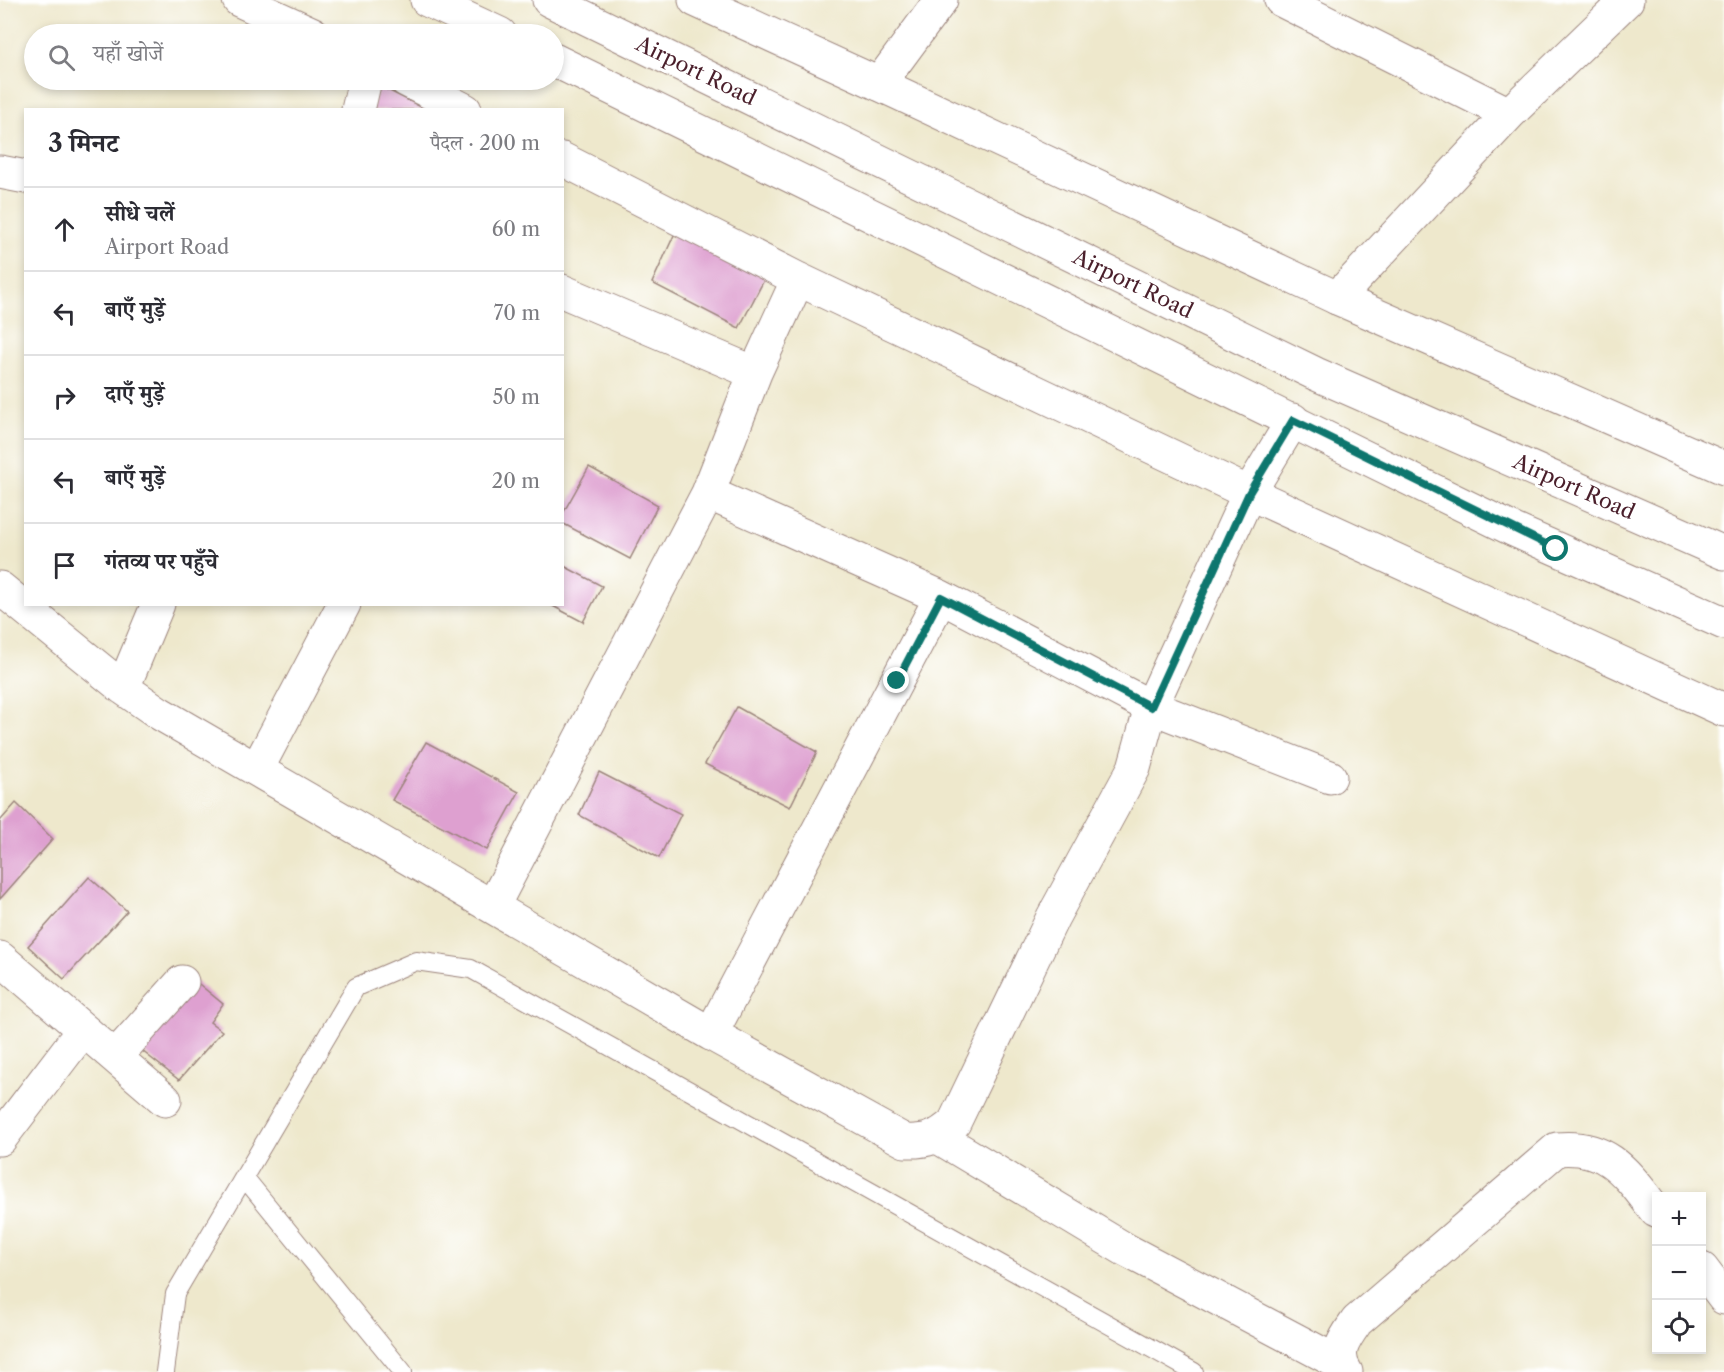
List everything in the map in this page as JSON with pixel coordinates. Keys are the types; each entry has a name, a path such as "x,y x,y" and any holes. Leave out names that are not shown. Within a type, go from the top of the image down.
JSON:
{"street":[{"path":"239,0 291,24"},
{"path":"427,0 479,24"},
{"name":"Airport Road","path":"549,0 1316,374 1724,553"},
{"path":"695,0 1338,298 1724,468"},
{"path":"879,84 942,0"},
{"path":"1281,0 1509,114"},
{"path":"1338,298 1509,114 1627,0"},
{"path":"564,65 1514,530 1724,623"},
{"path":"358,108 363,90"},
{"path":"426,90 461,108"},
{"path":"566,169 1249,493 1724,710"},
{"path":"0,172 24,177"},
{"path":"493,906 708,494 755,373 798,279"},
{"path":"564,292 755,373"},
{"path":"0,588 123,688 159,713 711,1034 905,1141 924,1142 938,1137 954,1123 1053,917 1134,768 1151,707 1249,493 1293,420"},
{"path":"708,494 941,597 1151,707 1330,777"},
{"path":"711,1034 941,597"},
{"path":"123,688 157,606"},
{"path":"257,769 343,606"},
{"path":"0,958 165,1100"},
{"path":"116,1057 182,982"},
{"path":"0,1139 83,1030"},
{"path":"938,1137 1126,1250 1343,1368"},
{"path":"1343,1368 1341,1345 1357,1321 1557,1149 1579,1147 1624,1169 1652,1206"},
{"path":"1706,1275 1724,1298"}],"lane":[{"path":"165,1372 175,1294 356,987 416,961 471,969 1194,1372"},
{"path":"244,1176 402,1372"}],"building":[{"path":"377,90 388,90 423,108 372,108"},
{"path":"675,233 766,276 739,328 652,283"},
{"path":"589,467 658,505 630,559 564,524 564,511"},
{"path":"564,566 602,586 583,622 553,606 564,606"},
{"path":"737,707 817,752 790,807 705,764"},
{"path":"426,742 519,792 487,850 392,800"},
{"path":"599,772 681,814 659,858 579,815"},
{"path":"16,803 53,839 0,899 0,821"},
{"path":"89,877 127,911 64,979 28,946"},
{"path":"194,980 223,1004 210,1022 222,1031 179,1080 137,1047"}],"route":[{"path":"897,681 941,597 1151,707 1249,493 1293,420 1556,549"}]}
